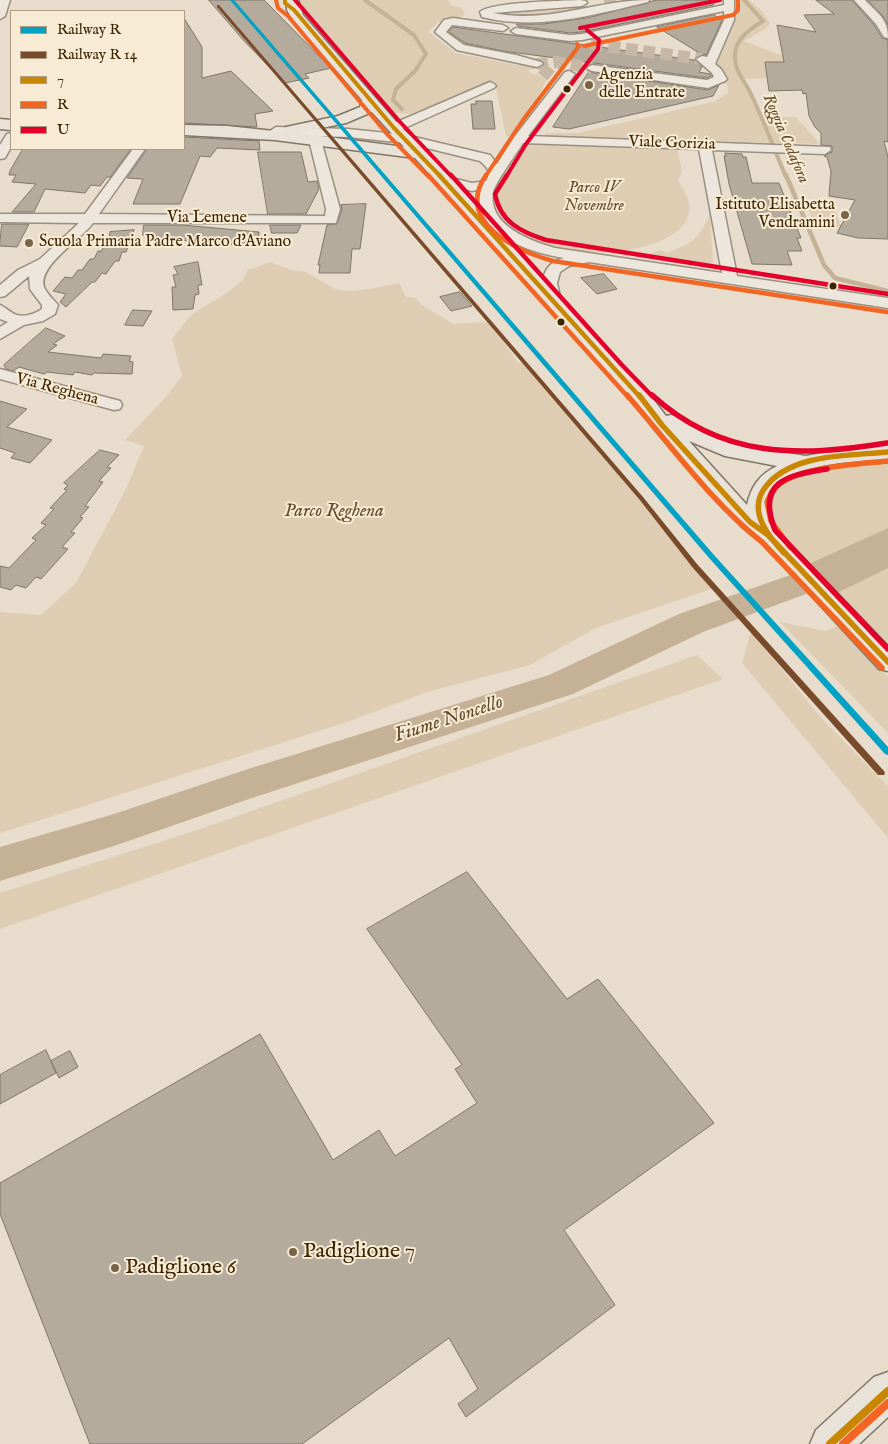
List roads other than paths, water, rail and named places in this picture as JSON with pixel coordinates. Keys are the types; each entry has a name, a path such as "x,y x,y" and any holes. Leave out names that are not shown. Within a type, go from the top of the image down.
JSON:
{"main road":[{"path":"292,0 297,16 394,128 554,301 750,522 774,543 881,655"},
{"path":"185,130 276,131 354,116 367,109 370,100"},
{"path":"209,131 315,140 420,154"},
{"path":"646,403 679,427 712,445 747,455 808,462"},
{"path":"774,543 759,516 758,504 763,485 774,475 792,466 808,462 888,452"},
{"path":"830,1444 888,1391"}],"street":[{"path":"0,16 5,0"},
{"path":"582,3 495,9 484,12 486,15 508,20 538,21 644,0"},
{"path":"859,0 880,22 888,35"},
{"path":"537,64 516,58 461,48 440,32 448,22 453,22 584,39 728,2 729,20 705,62 717,71 721,80 708,84 592,68"},
{"path":"503,28 524,23"},
{"path":"444,180 472,187 493,180 519,139 568,74"},
{"path":"544,104 554,79 551,76"},
{"path":"394,128 490,86"},
{"path":"276,131 348,133 406,139 474,154 490,162 495,169 486,199 491,215 502,228 515,238 554,252 730,277 888,303"},
{"path":"0,155 10,139"},
{"path":"474,154 497,151 519,139"},
{"name":"Viale Gorizia","path":"519,139 825,150"},
{"name":"Via Lemene","path":"0,218 331,220 333,209 315,140"},
{"path":"705,145 730,277"},
{"path":"0,310 10,318 20,321 36,319 50,311 50,304 36,289 36,276 45,262 76,234 90,218 138,150"},
{"path":"554,301 549,282 554,268 561,263 573,260 603,260"},
{"path":"0,293 23,273 45,262"},
{"path":"0,334 20,321"},
{"name":"Via Reghena","path":"0,374 114,405"}],"waterway":[{"path":"365,0 414,35 426,54 415,71 396,89 393,100 402,109"},
{"name":"Roggia Codafora","path":"744,0 763,21 740,39 735,55 736,66 756,104 786,177"},
{"name":"Roggia Codafora","path":"786,175 824,265 835,278 888,291"},
{"name":"Fiume Noncello","path":"0,864 114,830 245,785 561,685 691,623 844,568 888,549"}],"tunnel":[{"path":"605,6 636,0"},
{"path":"591,44 702,59"},
{"path":"551,76 537,64 556,62 592,68"}],"rail line":[{"name":"R","path":"232,0 712,557 888,752"}],"place":[{"name":"Agenzia delle Entrate","path":"589,85"},
{"name":"Istituto Elisabetta Vendramini","path":"845,215"},
{"name":"Scuola Primaria Padre Marco d'Aviano","path":"29,243"},
{"name":"Padiglione 7","path":"293,1252"},
{"name":"Padiglione 6","path":"115,1268"}],"park label":[{"name":"Parco IV Novembre","path":"594,198"},
{"name":"Parco Reghena","path":"334,512"}]}
